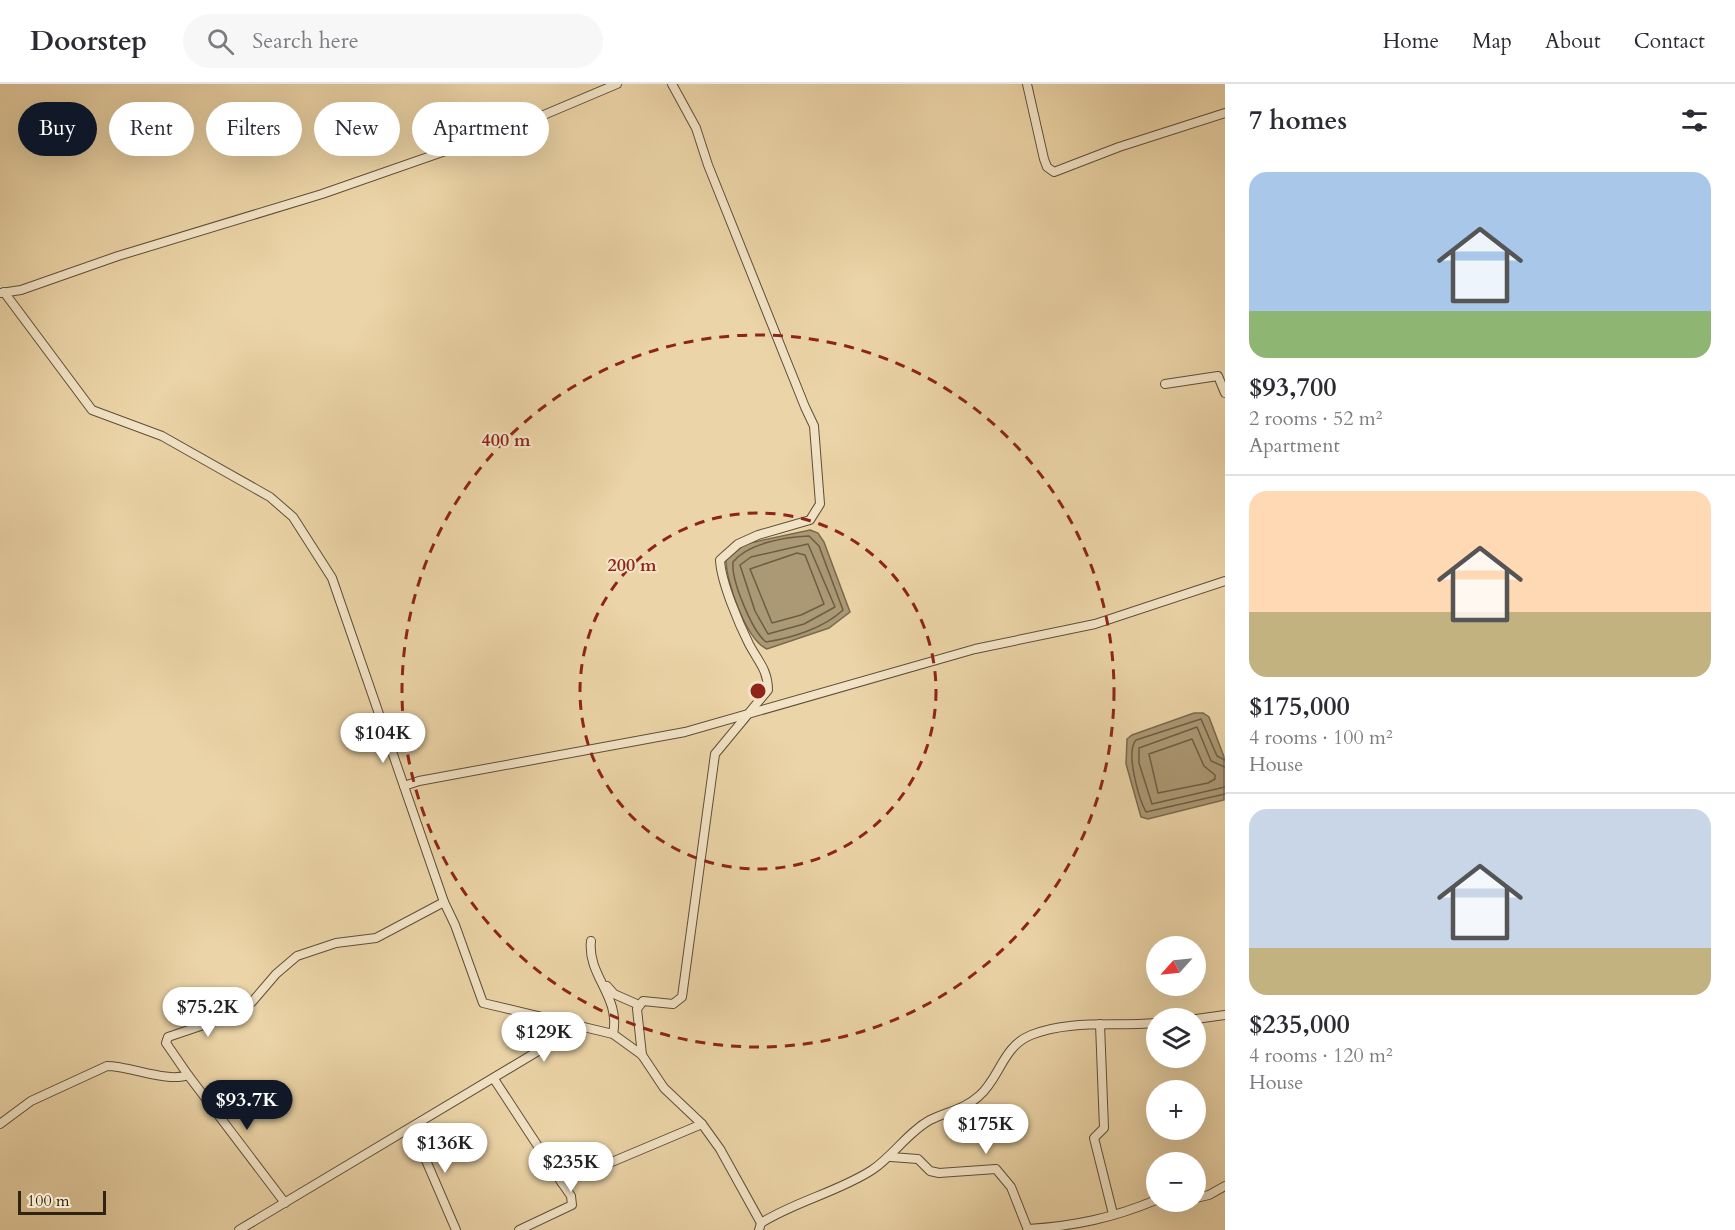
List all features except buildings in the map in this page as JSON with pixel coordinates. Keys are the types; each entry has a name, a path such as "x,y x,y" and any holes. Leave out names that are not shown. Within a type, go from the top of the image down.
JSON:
{"street":[{"path":"617,84 520,125 322,194 118,256 21,290 2,293 92,410 162,436 270,497 293,517 332,578 444,902 455,925 483,1004 614,1034 642,1055 664,1088 702,1124 720,1149 760,1226 870,1172 891,1157 931,1120 949,1114 981,1096 1007,1053 1019,1041 1058,1027 1146,1024"},
{"path":"1027,84 1044,159 1047,167 1054,172 1119,147 1225,113"},
{"path":"642,1055 637,1009 639,1005 643,1002 673,1004 682,997 715,754 768,690 768,678 764,665 749,644 727,586 720,560 738,544 813,517 820,504 821,494 814,426 708,165 696,128 676,85"},
{"path":"1165,384 1218,376 1225,393"},
{"path":"404,786 419,781 686,732 975,649 1095,624 1225,581"},
{"path":"285,1203 166,1043 168,1037 236,1014 297,956 336,943 375,938 444,902"},
{"path":"591,940 587,949 598,976 613,1002 614,1034"},
{"path":"598,976 614,994 639,1005"},
{"path":"1206,1018 1225,1015"},
{"path":"1100,1024 1104,1128 1094,1138 1113,1214"},
{"path":"239,1230 580,1026"},
{"path":"0,1124 31,1101 107,1066 119,1066 172,1077 189,1075"},
{"path":"494,1079 571,1196 572,1205 519,1230"},
{"path":"562,1183 702,1124"},
{"path":"412,1128 456,1230"},
{"path":"891,1157 918,1159 930,1171 939,1173 996,1169 1011,1187 1028,1229 1076,1226 1146,1204"},
{"path":"1206,1196 1225,1185"}],"water":[{"path":"810,530 818,533 824,542 850,612 829,628 767,649 752,634 739,609 729,581 726,560 745,544"},
{"path":"1194,713 1203,713 1209,717 1224,757 1224,800 1148,819 1141,817 1126,764 1127,739 1132,735"}]}
